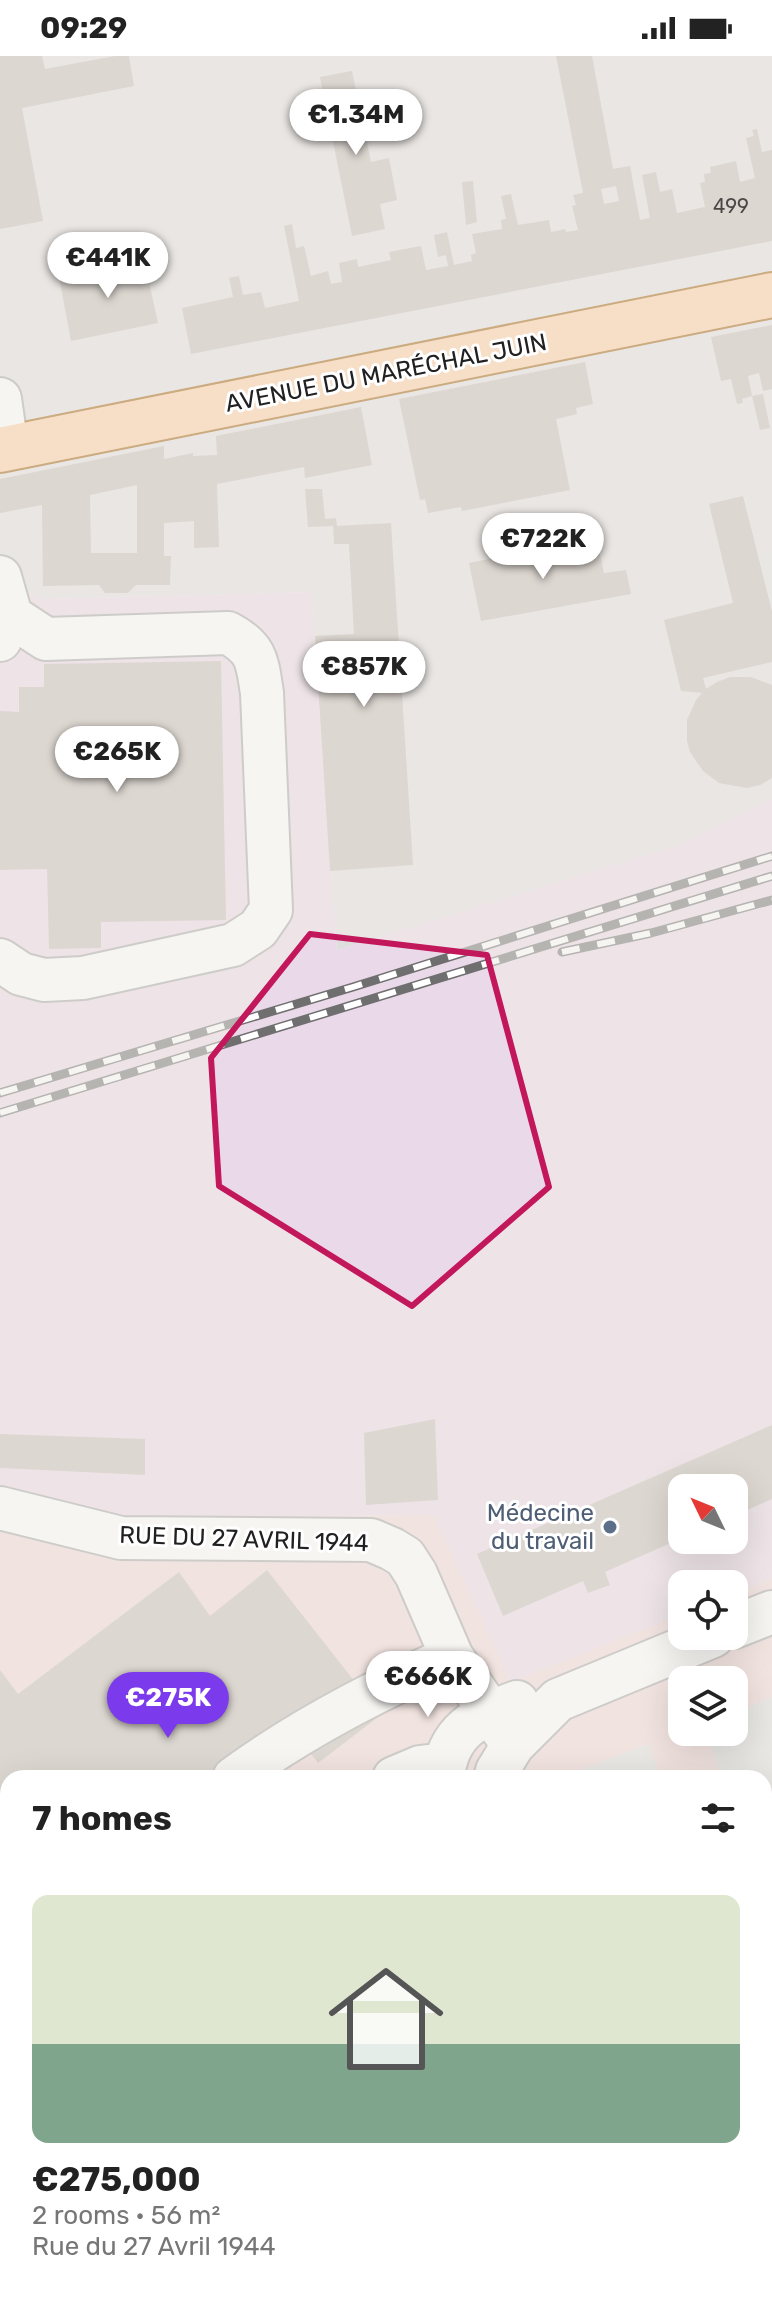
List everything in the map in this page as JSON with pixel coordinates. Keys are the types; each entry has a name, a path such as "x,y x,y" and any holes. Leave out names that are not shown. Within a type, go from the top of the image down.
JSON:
{"main road":[{"name":"AVENUE DU MARÉCHAL JUIN","path":"2,429 772,270"},
{"name":"AVENUE DU MARÉCHAL JUIN","path":"2,429 772,295"}],"street":[{"path":"0,960 21,974 44,980 83,978 233,945 258,929 271,910 262,693 256,660 245,642 228,633 46,639 4,611"},
{"name":"RUE DU 27 AVRIL 1944","path":"0,1508 121,1538 371,1540 392,1549 405,1557 416,1574 452,1657 500,1745"},
{"path":"748,1621 772,1612"},
{"path":"450,1770 453,1740 472,1722 500,1745 558,1700 679,1650"},
{"path":"245,1770 386,1685 452,1657"},
{"path":"413,1770 420,1767 435,1770"}],"highlighted area":[{"path":"310,934 487,955 549,1187 412,1306 219,1186 211,1058"}],"shaded area":[{"path":"0,56 772,56 772,549 759,559 772,611 772,799 682,844 337,950 311,592 40,599 0,580"},
{"path":"772,549 772,611 759,559"},
{"path":"0,580 41,599 311,592 337,950 682,844 772,799 772,1579 748,1588 748,1570 668,1570 668,1620 511,1682 434,1515 117,1518 0,1486"},
{"path":"0,1486 117,1518 435,1515 511,1682 668,1620 668,1650 748,1650 748,1588 772,1579 772,1770 0,1770"},
{"path":"772,1697 772,1770 719,1770 709,1746 748,1746 748,1706"},
{"path":"648,1744 658,1770 581,1770"}],"building":[{"path":"0,56 42,56 45,69 129,56 134,86 22,108 43,221 0,229"},
{"path":"556,56 592,56 613,169 630,166 640,220 650,218 642,175 656,172 660,192 672,189 677,213 705,207 700,183 705,182 704,174 711,173 710,167 736,161 740,182 755,178 746,138 754,136 752,130 757,129 762,152 772,150 772,241 191,354 182,308 233,297 229,278 239,276 243,295 261,292 265,308 299,301 284,226 292,224 296,248 304,246 311,276 328,271 331,284 342,282 339,263 357,259 358,267 391,260 389,252 421,246 426,270 448,266 446,255 438,257 434,235 447,232 454,265 472,261 471,255 476,253 472,234 502,229 501,220 506,219 501,196 511,194 518,225 549,220 551,232 578,230 572,206 576,205 573,195 583,193","holes":["616,186 619,201 604,204 601,189"]},
{"path":"352,71 371,162 389,158 397,200 380,204 385,229 352,236 320,77"},
{"path":"473,181 477,222 466,225 462,182"},
{"path":"144,259 158,323 71,341 59,277"},
{"path":"772,325 772,389 763,391 759,373 748,376 752,396 737,404 731,379 721,381 711,337"},
{"path":"585,362 593,404 576,408 577,414 556,419 570,490 462,511 461,507 428,513 425,499 420,500 399,399"},
{"path":"763,394 770,428 760,430 752,396"},
{"path":"361,407 372,465 305,478 304,467 217,484 219,547 194,548 194,521 164,523 164,556 171,556 170,585 136,585 128,593 105,593 99,585 43,586 42,505 0,513 0,479 164,446 164,459 193,453 193,456 217,455 216,436","holes":["137,485 137,553 91,553 90,495"]},
{"path":"305,489 322,489 325,519 336,518 337,526 391,523 413,865 330,871 315,636 354,634 349,544 334,544 333,526 308,527"},
{"path":"743,496 772,611 772,662 703,678 706,689 730,677 751,677 772,685 772,778 747,788 719,783 703,771 690,752 687,720 702,693 681,691 664,620 733,603 709,504"},
{"path":"579,541 583,553 599,550 604,573 626,570 631,594 481,621 469,563"},
{"path":"221,661 226,920 101,922 101,948 49,949 47,869 0,870 0,711 19,712 19,687 44,687 44,664"},
{"path":"435,1419 438,1500 366,1505 364,1433"},
{"name":"Médecine du travail","path":"772,1425 772,1499 748,1510 748,1474 668,1474 668,1544 605,1572 610,1585 588,1593 583,1581 503,1616 477,1554"},
{"path":"0,1434 145,1439 145,1475 0,1468"},
{"path":"267,1570 381,1715 318,1763 284,1719 215,1770 0,1770 0,1670 18,1694 179,1572 210,1616"}],"railway":[{"path":"0,1093 772,856"},
{"path":"0,1113 772,876"},
{"path":"562,952 651,933 772,900"}],"place":[{"name":"Médecine du travail","path":"610,1527"}]}
